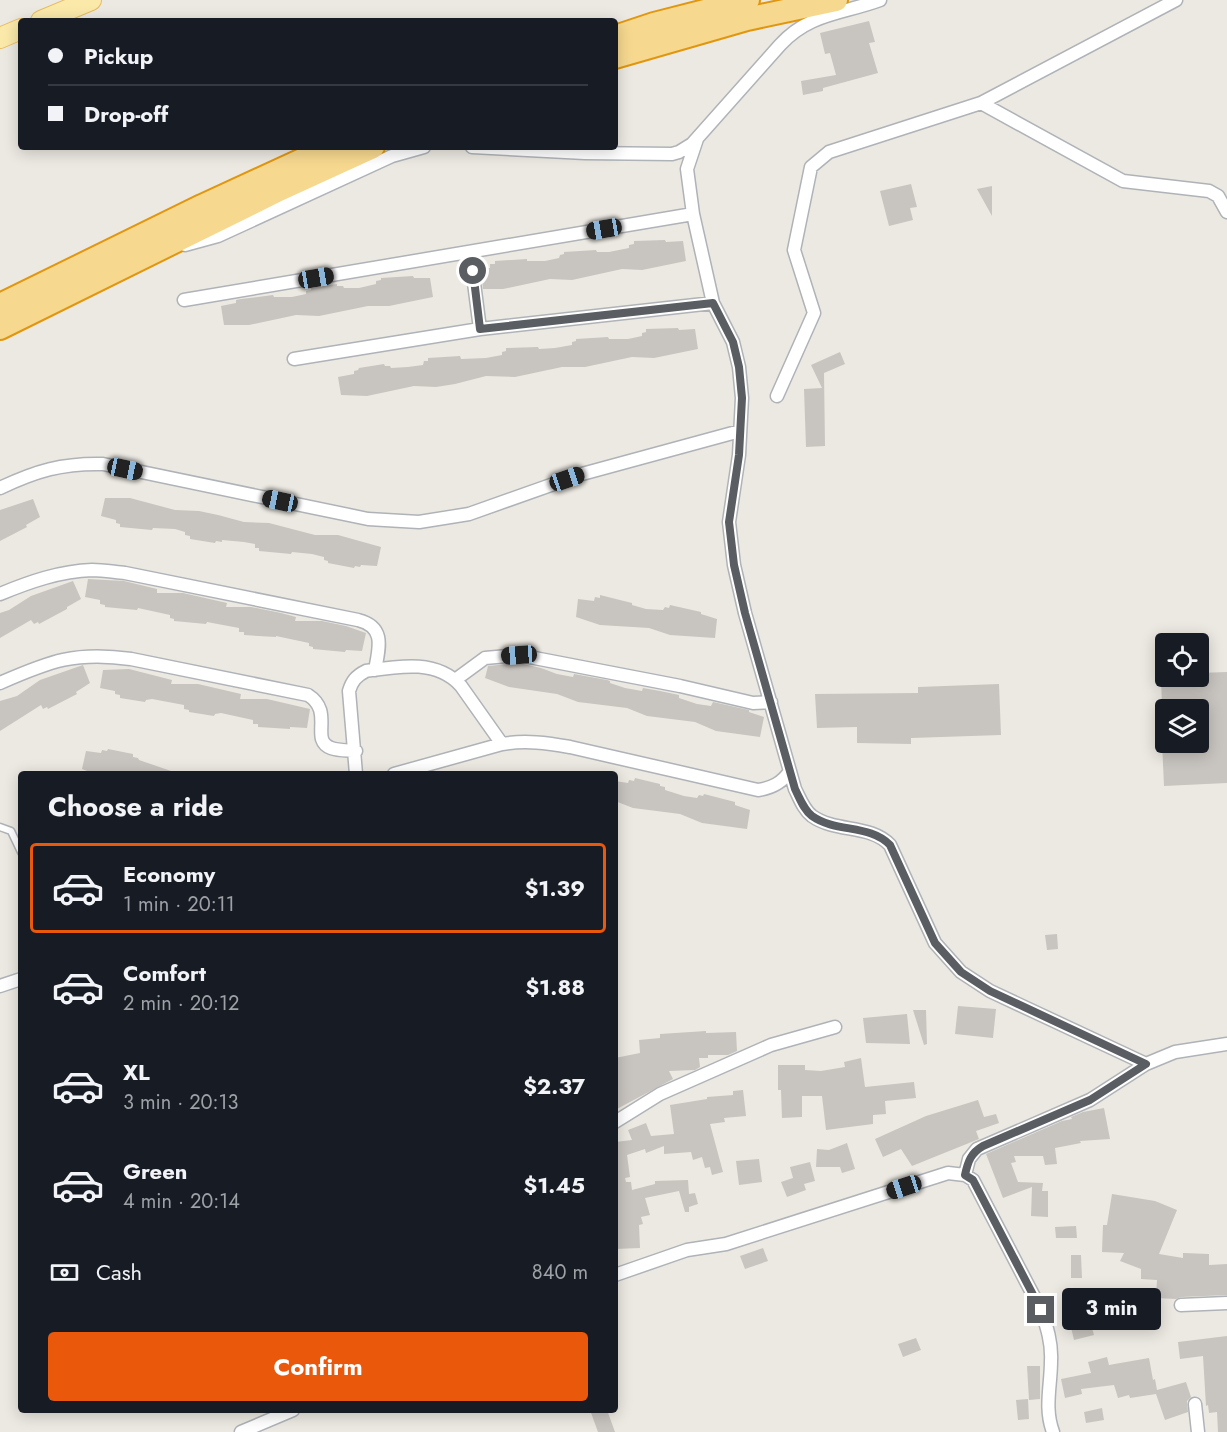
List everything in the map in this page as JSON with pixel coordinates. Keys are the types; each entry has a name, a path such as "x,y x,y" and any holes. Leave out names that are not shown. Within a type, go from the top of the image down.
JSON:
{"highway":[{"path":"618,36 654,24 748,0"},
{"path":"618,56 747,19 837,0"},
{"path":"0,305 324,150"},
{"path":"0,328 279,190 366,150"}],"main road":[{"path":"48,18 92,0"},
{"path":"0,38 18,30"}],"street":[{"path":"528,150 672,154 686,149 795,30 826,15 879,0"},
{"path":"777,396 814,313 794,250 811,167 829,152 981,102 1176,0"},
{"path":"981,102 1124,181 1209,191 1218,196 1227,212"},
{"path":"687,169 697,139"},
{"path":"164,248 182,246 218,236 392,156 413,150"},
{"path":"672,154 681,159 687,169 693,214 713,303 733,342 739,367 742,398 739,455 729,522 734,565 745,613 795,789 804,808 813,817 825,823 882,836 890,845 935,943 961,972 990,991 1146,1064"},
{"path":"184,300 693,214"},
{"path":"471,252 480,329"},
{"path":"294,358 480,329 713,303"},
{"path":"0,488 34,472 56,466 79,463 103,464 368,519 419,522 469,514 582,474 740,431"},
{"path":"0,594 29,582 65,574 92,570 125,573 358,620 371,625 378,637 375,669"},
{"path":"0,683 59,659 83,655 107,655 131,659 308,695 320,706 321,737 324,744 330,748 356,751"},
{"path":"455,680 485,658 519,655 680,686 753,703 771,702"},
{"path":"356,771 349,691 358,675 375,669 423,666 440,670 455,680 502,744"},
{"path":"405,771 520,741 543,742 758,790 777,785 790,771"},
{"path":"0,986 18,980"},
{"path":"618,1120 660,1094 771,1045 835,1027"},
{"path":"965,1175 969,1159 977,1149 1090,1100 1146,1064 1175,1052 1227,1044"},
{"path":"618,1274 687,1250 726,1244 948,1173 965,1175 973,1180 1041,1310 1046,1324 1051,1350 1048,1409 1053,1432"},
{"path":"1181,1305 1227,1303"},
{"path":"1195,1404 1198,1432"},
{"path":"241,1432 286,1413"}],"lane":[{"path":"0,827 11,831 18,846"}],"building":[{"path":"869,21 875,42 869,43 878,73 803,95 801,81 836,75 830,53 825,54 820,33"},
{"path":"911,184 917,207 910,208 913,220 889,226 880,191"},
{"path":"992,186 992,216 977,189"},
{"path":"665,240 666,242 683,241 686,261 642,270 622,269 572,280 550,279 503,289 483,289 481,269 490,268 490,264 495,264 495,261 527,259 527,261 545,261 559,258 564,252 596,250 597,252 609,252 629,248 634,241"},
{"path":"413,276 414,278 430,278 433,297 389,306 368,306 319,316 296,315 249,325 224,325 221,306 236,303 236,300 273,295 274,297 292,297 306,294 306,291 311,288 337,284 344,288 359,288 376,284 376,281 381,278"},
{"path":"678,328 679,330 695,329 698,349 654,358 632,357 585,367 562,367 515,377 486,376 436,387 414,386 367,396 341,395 338,377 354,374 354,371 359,368 384,364 391,368 423,365 428,358 460,356 461,359 486,358 502,355 506,348 555,348 572,345 576,339 608,337 609,339 628,339 642,336 646,329"},
{"path":"840,352 845,364 824,373 825,446 806,447 804,389 822,388 811,365"},
{"path":"105,498 130,498 175,510 199,511 244,522 269,523 315,535 338,535 381,547 377,566 361,565 354,568 328,563 324,557 312,554 259,551 259,548 255,548 255,544 244,542 222,540 222,542 216,541 215,543 190,539 185,532 175,529 153,528 152,530 120,527 116,520 101,516"},
{"path":"33,499 40,517 26,525 27,527 0,541 0,510"},
{"path":"88,579 124,581 157,589 157,593 183,593 227,603 226,607 251,607 281,613 296,617 295,621 322,621 346,626 366,633 362,651 313,649 309,643 276,636 244,635 244,632 239,632 239,628 207,622 206,624 174,621 170,615 138,608 137,610 105,607 100,604 100,600 85,597"},
{"path":"73,581 81,599 39,624 38,622 34,624 31,620 0,638 0,613 31,596"},
{"path":"600,595 646,609 663,610 665,607 669,608 670,605 701,612 701,614 717,619 715,638 670,635 649,628 600,625 576,617 578,599 594,601 595,597 600,598"},
{"path":"519,663 557,674 573,677 574,674 607,680 625,688 642,691 643,688 679,695 679,698 697,704 711,706 713,702 749,710 749,712 764,717 760,737 716,731 695,722 647,716 627,708 578,702 557,694 509,687 485,678 488,666"},
{"path":"83,665 90,683 76,692 77,694 48,709 47,707 43,709 41,705 0,731 0,701 17,696 40,680"},
{"path":"129,669 172,680 171,684 198,684 241,694 240,699 267,699 310,709 307,728 258,727 258,724 253,724 253,720 221,713 214,716 189,712 184,709 184,705 152,699 145,702 120,698 115,691 100,688 103,670"},
{"path":"1227,672 1227,783 1164,786 1162,753 1209,753 1209,699 1162,699 1161,687 1209,687 1209,673"},
{"path":"999,684 1001,735 911,738 911,744 857,743 857,727 817,728 815,694 918,693 918,687"},
{"path":"108,749 133,754 133,757 139,760 171,771 87,771 82,769 86,751 101,753 102,750 107,751"},
{"path":"635,778 660,784 665,787 665,790 684,796 697,798 704,794 735,802 735,805 750,810 747,829 702,823 680,814 633,808 618,802 618,781 628,783 629,780 634,781"},
{"path":"1057,934 1058,949 1047,950 1045,935"},
{"path":"958,1006 996,1009 993,1038 955,1034"},
{"path":"913,1010 926,1010 927,1044 924,1045"},
{"path":"907,1014 910,1044 866,1043 863,1018"},
{"path":"736,1032 737,1051 728,1055 708,1055 708,1058 699,1058 700,1067 695,1070 669,1071 673,1079 618,1108 618,1057 640,1053 639,1040 660,1038 660,1034"},
{"path":"861,1058 865,1087 914,1082 916,1098 885,1101 886,1114 873,1115 873,1124 826,1130 822,1096 802,1096 802,1117 782,1118 781,1090 778,1090 778,1065 805,1065 805,1070 821,1071 845,1067 844,1062"},
{"path":"743,1090 746,1116 724,1118 725,1122 710,1124 723,1172 712,1175 710,1167 705,1168 702,1157 693,1160 691,1152 664,1154 664,1146 646,1153 645,1149 627,1155 630,1177 625,1178 626,1182 631,1182 632,1190 655,1184 655,1181 688,1180 689,1194 695,1193 698,1204 689,1207 689,1212 685,1212 679,1191 645,1198 650,1215 641,1217 643,1224 639,1225 640,1248 618,1249 618,1142 632,1140 628,1130 646,1123 651,1136 674,1134 670,1105 707,1099 707,1097 733,1095 733,1091"},
{"path":"978,1100 984,1117 996,1114 999,1123 976,1131 979,1139 912,1166 901,1149 883,1157 875,1139 926,1116"},
{"path":"1104,1108 1110,1139 1080,1141 1081,1143 1055,1148 1057,1164 1045,1165 1043,1156 1014,1156 1016,1162 1011,1163 1018,1182 1043,1183 1042,1191 1048,1191 1048,1217 1031,1216 1032,1187 1003,1198 986,1154 1062,1121 1072,1119 1071,1117 1083,1112"},
{"path":"847,1143 855,1169 842,1173 840,1167 816,1167 817,1149 829,1150"},
{"path":"759,1159 762,1182 739,1185 736,1161"},
{"path":"810,1162 815,1181 804,1184 806,1190 787,1197 781,1182 793,1178 790,1167"},
{"path":"1112,1194 1155,1201 1177,1210 1159,1254 1183,1258 1183,1253 1209,1254 1209,1265 1227,1264 1227,1295 1176,1299 1156,1298 1157,1280 1141,1279 1141,1269 1120,1261 1124,1253 1102,1252 1103,1225 1107,1225"},
{"path":"1076,1226 1077,1238 1056,1238 1055,1227"},
{"path":"763,1248 768,1261 745,1269 740,1256"},
{"path":"1071,1255 1081,1255 1082,1278 1071,1278"},
{"path":"1088,1314 1094,1335 1074,1340 1069,1319"},
{"path":"1227,1336 1227,1432 1218,1432 1217,1412 1209,1413 1208,1405 1206,1406 1203,1356 1180,1359 1178,1342"},
{"path":"916,1338 921,1350 903,1357 898,1344"},
{"path":"1107,1357 1109,1365 1149,1358 1157,1390 1186,1382 1191,1397 1187,1401 1188,1412 1165,1420 1156,1394 1130,1398 1129,1395 1118,1398 1114,1385 1081,1389 1082,1394 1065,1398 1061,1379 1091,1373 1088,1362"},
{"path":"1027,1366 1040,1366 1040,1399 1029,1400"},
{"path":"1028,1399 1029,1419 1018,1420 1016,1400"},
{"path":"1102,1408 1104,1420 1086,1423 1084,1412"},
{"path":"591,1413 608,1413 615,1432 598,1432"}],"route":[{"path":"473,271 480,329 713,303 733,342 739,367 742,398 739,455 729,522 734,565 745,613 795,789 804,808 813,817 825,823 882,836 898,860 935,943 961,972 990,991 1146,1064 1090,1100 983,1146 977,1149 969,1159 965,1175 973,1180 1041,1310"}]}
